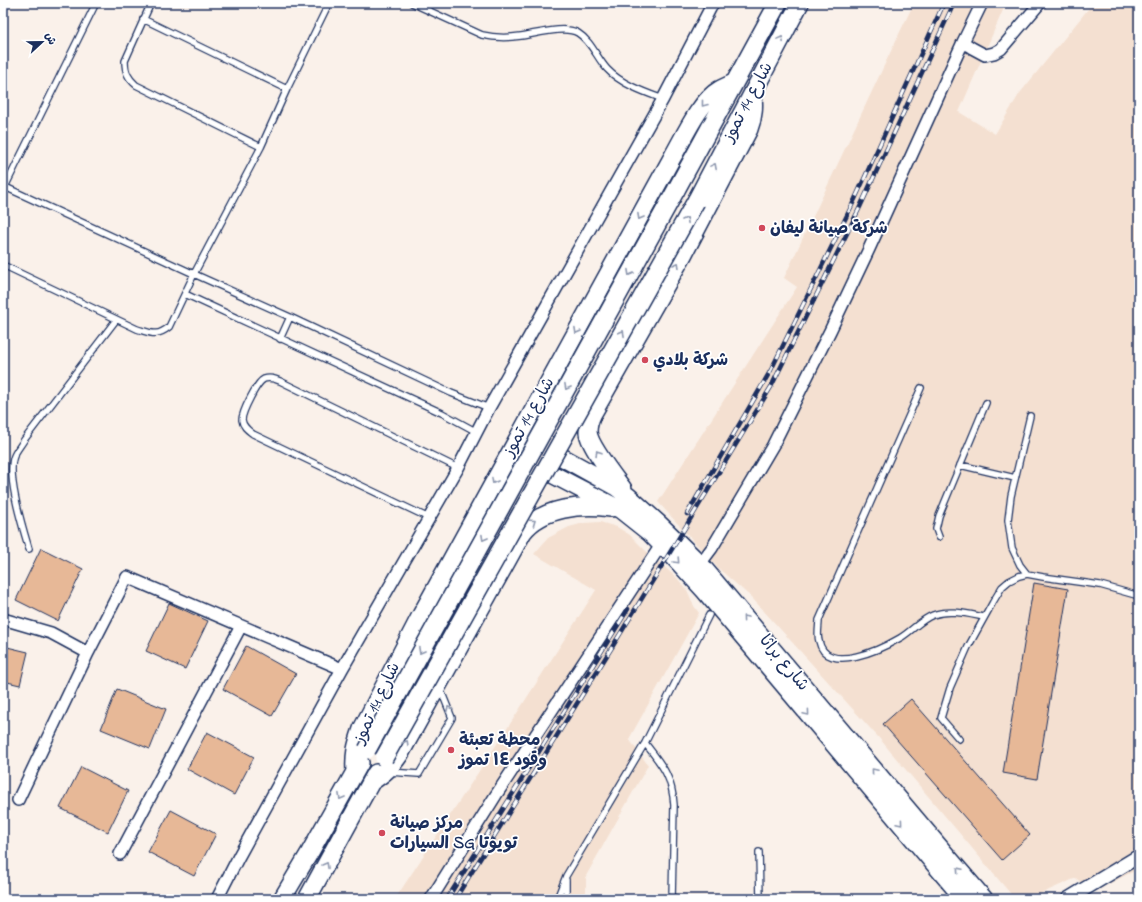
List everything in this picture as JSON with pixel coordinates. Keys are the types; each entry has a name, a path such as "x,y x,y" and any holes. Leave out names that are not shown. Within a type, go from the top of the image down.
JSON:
{"main road":[{"name":"شارع 14 تموز","path":"282,899 355,772 778,3"},
{"name":"شارع 14 تموز","path":"307,899 371,782 385,765 696,201 800,3"},
{"name":"شارع 14 تموز","path":"355,772 354,755 362,729 420,617 527,437 701,107 718,90 735,82"},
{"path":"385,765 392,766 400,754 523,532 528,526 541,517 558,510 580,506 625,503 614,478 588,433 589,423 593,413 683,255 749,129 753,118 753,92"},
{"name":"شارع براثا","path":"558,455 616,487 625,503 650,533 705,591 964,899"},
{"name":"شارع براثا","path":"548,472 625,503 659,524 700,564 984,899"}],"street":[{"path":"217,899 238,856 342,669 458,468 489,408 663,99 713,3"},
{"path":"700,564 712,548 784,424 869,249 982,3"},
{"path":"963,42 985,55 994,53 1001,49 1040,3"},
{"path":"431,899 495,796 662,545"},
{"path":"18,800 88,653 127,577 342,669"},
{"path":"3,619 51,633 88,653"},
{"path":"120,854 241,626"},
{"path":"1068,899 1139,856"}],"lane":[{"path":"96,3 4,187 290,317 451,393 489,408"},
{"path":"151,3 125,61 125,70 130,80 136,85 261,147"},
{"path":"3,265 137,330 151,333 162,333 169,328 194,274 261,147 287,89 329,3"},
{"path":"412,3 482,35 492,37 520,36 545,31 564,30 578,33 588,42 608,70 622,81 663,99"},
{"path":"143,19 287,89"},
{"path":"185,294 442,413 477,432"},
{"path":"280,339 290,317"},
{"path":"29,549 14,488 12,473 13,458 24,440 116,320"},
{"path":"429,518 253,434 246,429 242,420 244,412 259,384 264,379 271,378 280,381 458,468"},
{"path":"921,388 819,620 818,641 823,651 831,657 839,659 850,658 902,637 921,621 933,615 950,612 984,617"},
{"path":"939,537 936,529 939,516 986,403"},
{"path":"1026,574 1012,548 1008,520 1011,496 1030,416"},
{"path":"960,465 1015,478"},
{"path":"959,739 942,718 953,681 968,647 984,617 999,592 1009,581 1026,574 1100,586 1139,596"},
{"path":"557,899 566,876 645,743 709,616"},
{"path":"385,765 419,774 452,718 439,684"},
{"path":"645,743 661,764 673,791 672,899"},
{"path":"759,852 760,899"},
{"path":"566,876 566,899"}],"shaded area":[{"path":"914,3 1006,3 959,112 995,134 1020,93 1093,3 1139,3 1139,869 1092,893 1076,878 1029,899 1015,899 879,738 752,598 718,568 658,502 797,287 784,278"},
{"path":"600,522 617,527 630,535 677,578 687,590 699,613 629,739 648,765 586,876 586,899 395,899 596,590 534,554 548,538 569,527 584,523"}],"building":[{"path":"41,548 83,569 58,621 16,600"},
{"path":"1034,583 1068,589 1037,779 1003,773"},
{"path":"169,603 208,621 185,669 146,651"},
{"path":"3,646 28,652 20,685 3,681"},
{"path":"246,646 296,674 272,716 223,689"},
{"path":"117,689 166,709 150,749 101,729"},
{"path":"911,699 1030,835 1002,860 883,724"},
{"path":"207,732 254,757 234,795 187,769"},
{"path":"81,767 128,791 108,832 60,808"},
{"path":"171,810 216,834 194,876 148,852"}],"railway":[{"path":"687,514 771,370 855,199 944,3"},
{"path":"455,899 614,644 771,387 860,207 954,3"},
{"path":"447,899 628,609"}],"place":[{"name":"شركة صيانة ليفان","path":"762,228"},
{"name":"شركة بلادي","path":"645,360"},
{"name":"محطة تعبئة وقود ١٤ تموز","path":"451,750"},
{"name":"مركز صيانة السيارات SG تويوتا","path":"382,833"}]}
